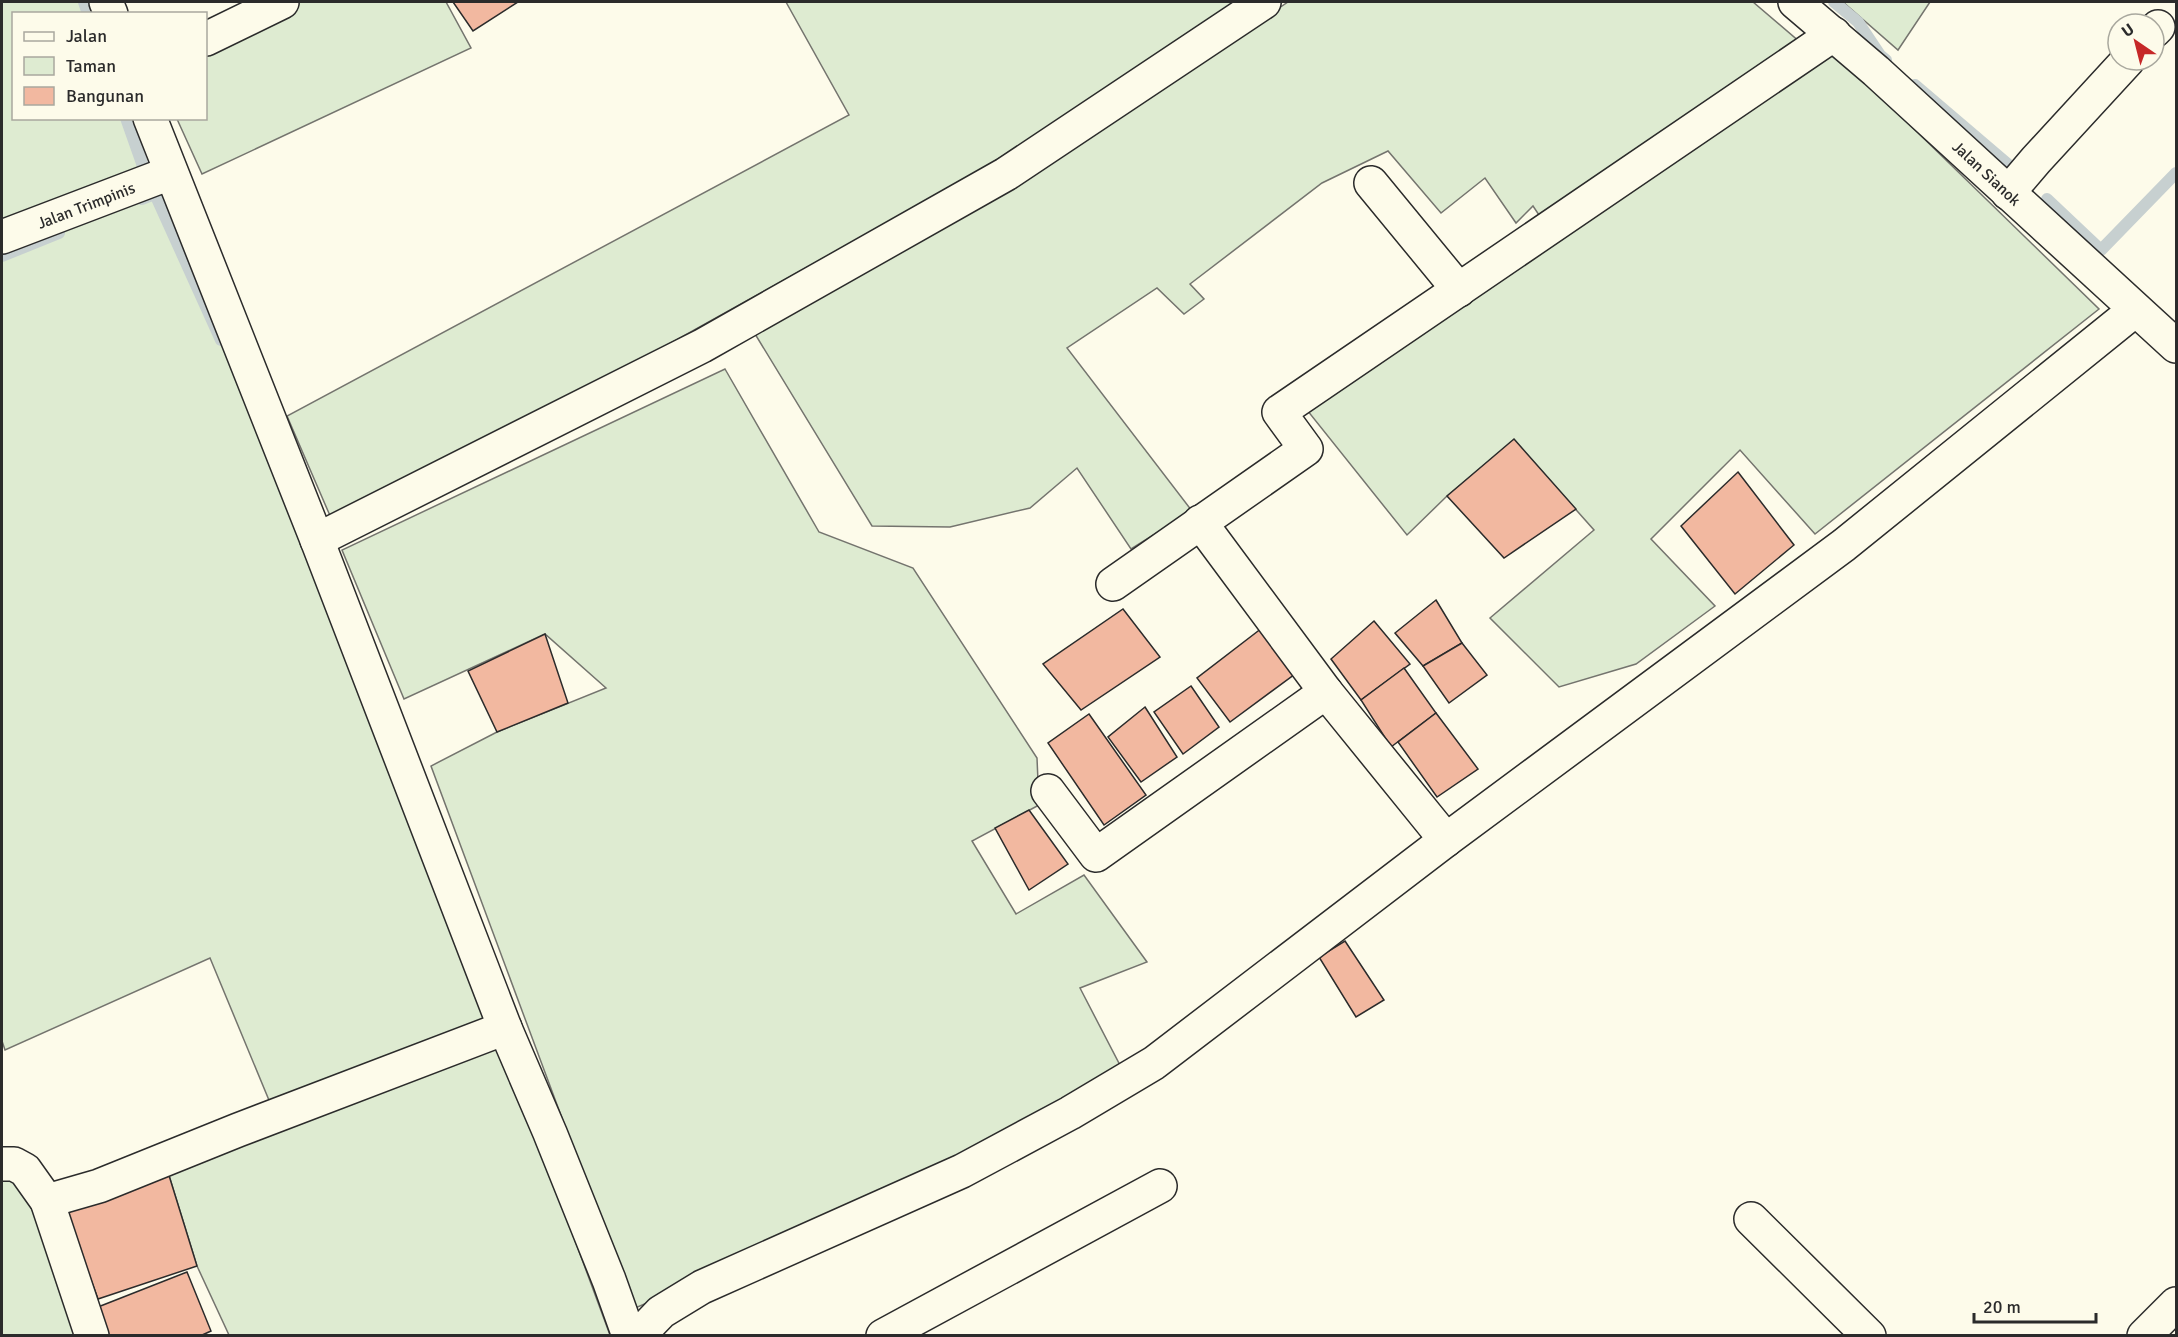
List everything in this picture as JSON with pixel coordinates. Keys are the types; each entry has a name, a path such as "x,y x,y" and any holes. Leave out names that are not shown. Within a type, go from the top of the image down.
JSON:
{"street":[{"path":"207,39 282,2"},
{"path":"317,540 702,346 986,186 1264,2"},
{"name":"Jalan Sianok","path":"1795,2 1834,34 2176,346"},
{"path":"1113,584 1306,449 1279,412 1834,34"},
{"path":"2008,193 2117,72"},
{"path":"151,120 317,540 505,1028 550,1133 629,1335"},
{"name":"Jalan Trimpinis","path":"2,237 170,173"},
{"path":"1371,183 1460,290"},
{"path":"638,1335 661,1312 702,1287 962,1171 1070,1113 1154,1063 1446,840 1844,545 2135,310"},
{"path":"1200,522 1326,692 1446,840"},
{"path":"1048,791 1096,855 1326,692"},
{"path":"47,1201 99,1186 259,1121 505,1028"},
{"path":"2,1164 14,1164 25,1170 47,1201 92,1335"},
{"path":"883,1335 1160,1186"},
{"path":"1751,1219 1869,1335"},
{"path":"2144,1335 2176,1304"}],"green space":[{"path":"2,2 84,2 88,12 12,12 12,120 126,120 144,169 2,224"},
{"path":"298,2 446,2 471,48 202,174 177,120 207,120 207,48"},
{"path":"786,2 1247,2 971,176 662,348 331,518 287,416 849,115"},
{"path":"1288,2 1753,2 1801,43 1543,221 1533,206 1516,223 1485,178 1441,213 1388,151 1322,183 1190,284 1204,299 1184,314 1157,288 1067,348 1192,511 1131,549 1077,468 1030,508 950,527 872,526 752,329 1044,166"},
{"path":"1843,2 1930,2 1898,50"},
{"path":"1833,50 2099,309 1815,534 1740,450 1651,539 1715,606 1636,664 1559,687 1490,618 1594,530 1514,440 1447,496 1407,535 1307,410"},
{"path":"155,194 290,498 489,1019 271,1105 210,958 5,1050 2,1041 2,256"},
{"path":"725,369 819,532 913,568 1037,758 1039,805 972,841 1016,914 1084,875 1147,962 1080,988 1123,1071 809,1233 633,1309 431,766 497,732 606,688 545,634 404,699 342,550"},
{"path":"498,1039 522,1097 610,1335 229,1335 197,1266 167,1169"},
{"path":"2,1177 22,1181 82,1335 2,1336"}],"building":[{"path":"453,2 518,2 473,31"},
{"path":"1514,439 1576,509 1504,558 1447,496"},
{"path":"1738,472 1794,545 1735,594 1681,526"},
{"path":"1436,600 1462,643 1423,666 1395,633"},
{"path":"1123,609 1160,657 1081,710 1043,664"},
{"path":"1374,621 1410,664 1361,700 1331,659"},
{"path":"1262,628 1295,674 1230,722 1197,678"},
{"path":"545,634 568,703 497,732 468,671"},
{"path":"1462,643 1487,675 1449,703 1423,666"},
{"path":"1404,668 1436,713 1391,747 1361,700"},
{"path":"1191,686 1219,727 1183,754 1154,712"},
{"path":"1145,707 1177,757 1141,782 1108,737"},
{"path":"1436,713 1478,769 1437,797 1398,742"},
{"path":"1089,714 1146,795 1104,825 1048,743"},
{"path":"1029,810 1068,864 1029,890 995,828"},
{"path":"1345,941 1384,1000 1356,1017 1319,957"},
{"path":"167,1169 197,1266 98,1299 66,1213"},
{"path":"187,1272 211,1331 200,1336 108,1336 98,1307"}],"waterway":[{"path":"84,2 87,12"},
{"path":"1834,2 1858,22 1880,55 1886,60"},
{"path":"1915,85 2017,172"},
{"path":"127,120 144,169"},
{"path":"2047,199 2101,250 2176,173"},
{"path":"142,199 155,194 221,340"},
{"path":"2,256 59,233"}]}
